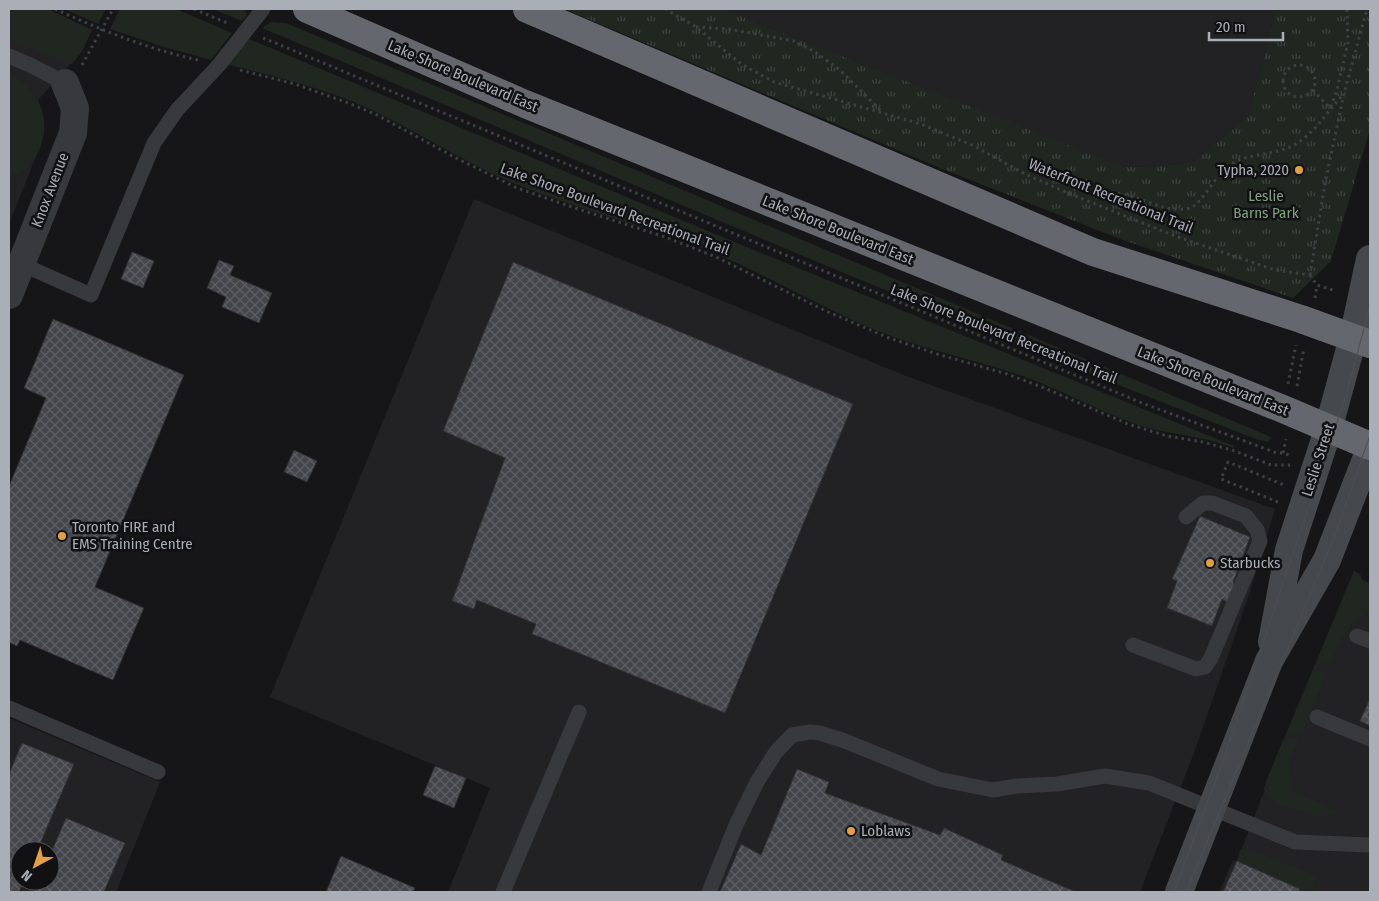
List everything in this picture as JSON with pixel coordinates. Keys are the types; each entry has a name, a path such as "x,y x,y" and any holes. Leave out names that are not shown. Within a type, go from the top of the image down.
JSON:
{"highway":[{"name":"Lake Shore Boulevard East","path":"307,9 525,104 1283,409 1370,448"},
{"path":"527,9 1093,252 1301,319 1362,341"}],"main road":[{"name":"Leslie Street","path":"1269,661 1289,550 1328,430 1362,341 1370,259"},
{"name":"Leslie Street","path":"1179,892 1269,661 1327,560 1370,448"}],"street":[{"name":"Knox Avenue","path":"9,295 73,132 76,108 65,83"}],"lane":[{"path":"21,264 91,295 154,143 177,110 219,65 263,9"},
{"path":"9,56 65,83"},
{"path":"1133,645 1196,668 1205,667 1211,658 1260,541 1257,530 1246,516 1212,503 1203,503 1186,516"},
{"path":"9,708 158,772"},
{"path":"503,892 579,712"},
{"path":"1317,717 1370,739"},
{"path":"709,892 736,825 757,782 776,752 792,735 810,732 820,733 845,741 938,779 993,790 1017,786 1058,784 1105,776 1149,783 1295,842 1370,845"}],"path":[{"name":"Lake Shore Boulevard Recreational Trail","path":"55,9 101,30 174,55 295,84 351,104 377,115 458,159 517,188 666,237 716,257 826,311 890,338 1007,374 1128,424 1167,436 1202,442 1235,451 1271,464 1291,465"},
{"path":"65,83 80,69 112,9"},
{"name":"Lake Shore Boulevard Recreational Trail","path":"194,9 1142,403 1249,444 1283,453"},
{"name":"Waterfront Recreational Trail","path":"665,9 696,27 741,64 774,82 921,124 974,146 1025,174 1068,193 1175,236 1275,270 1310,276"},
{"path":"1330,108 1336,93 1348,43 1347,9"},
{"path":"1318,285 1310,276 1325,183 1344,94 1367,9"},
{"path":"696,27 728,29 794,41 815,52 840,70 882,113"},
{"path":"1296,65 1303,65 1309,68 1315,77 1313,90 1308,95 1301,97 1291,95 1286,90 1284,84 1287,71 1296,65"},
{"path":"1313,90 1330,108"},
{"path":"1068,193 1079,187 1121,193 1175,210 1191,207 1197,203 1214,180 1228,167 1245,157 1278,151 1290,146 1312,131 1344,94"},
{"path":"1288,385 1296,345"},
{"path":"1296,388 1305,347"},
{"path":"1286,505 1221,479 1228,462 1289,486"}],"shaded area":[{"path":"9,9 48,9 92,30 82,51 38,100 43,114 44,131 41,144 9,224"},
{"path":"722,9 1275,9 1268,43 1248,116 1191,163 1123,167"},
{"path":"474,199 906,376 1275,509 1251,589 1194,753 1140,892 448,892 490,788 270,697"},
{"path":"1354,571 1360,574 1362,580 1370,584 1370,892 1219,892 1233,860 1237,861 1265,792 1264,788 1267,779"},
{"path":"9,718 160,782 116,892 9,892"}],"green space":[{"path":"9,9 48,9 92,30 82,51 72,64 9,39"},
{"path":"64,9 106,9 98,24"},
{"path":"120,9 176,9 232,33 211,60 110,29"},
{"path":"213,9 244,9 247,15 242,21"},
{"name":"Leslie Barns Park","path":"564,9 722,9 1124,167 1191,163 1248,116 1268,43 1275,9 1370,9 1370,129 1331,261 1293,298 1123,240 945,170"},
{"path":"271,22 286,23 1271,437 1268,442 1256,439 882,289 262,28"},
{"path":"249,39 715,234 1234,446 1233,448 1210,440 1138,425 1028,378 878,331 706,250 535,192 511,182 476,166 358,104 302,84 226,64"},
{"path":"9,73 20,80 38,101 43,114 44,133 42,143 33,161 18,173 9,176"},
{"path":"1354,571 1360,574 1362,580 1370,584 1370,611 1355,620 1341,641 1330,665 1319,662 1320,658 1318,658"},
{"path":"1316,669 1327,673 1303,731 1286,734 1312,673"},
{"path":"1300,737 1289,763 1293,784 1291,791 1341,812 1315,815 1288,805 1285,807 1263,794 1283,740"},
{"path":"1243,849 1264,855 1316,876 1314,888 1300,889 1237,861 1240,850"}],"building":[{"path":"132,252 154,261 143,288 121,279"},
{"path":"219,260 234,266 230,275 272,293 259,323 222,307 226,297 207,288"},
{"path":"513,262 853,404 725,713 532,634 536,624 477,600 474,609 452,601 505,458 443,431"},
{"name":"Toronto FIRE and EMS Training Centre","path":"53,319 184,375 95,587 144,608 113,680 20,640 17,646 9,642 9,486 46,398 24,388"},
{"path":"294,450 317,461 307,482 284,472"},
{"name":"Starbucks","path":"1200,516 1250,537 1233,583 1236,585 1228,603 1222,599 1212,626 1167,608 1177,581 1172,579"},
{"path":"1370,698 1370,726 1360,721"},
{"path":"22,743 74,764 41,841 10,841 10,891 19,892 9,892 9,774"},
{"path":"435,766 466,778 454,808 423,795"},
{"name":"Loblaws","path":"797,769 829,782 825,793 940,835 944,828 1003,855 1001,860 1076,892 720,892 741,844 761,855"},
{"path":"66,818 125,843 104,892 34,892 60,891 60,841 56,841"},
{"path":"341,856 415,888 413,892 326,892"},
{"path":"1237,861 1300,889 1298,892 1223,892"}],"tram line":[{"path":"1174,892 1224,758 1334,432 1347,392 1370,306"},
{"path":"1186,892 1337,530 1370,435"}],"place":[{"name":"Typha, 2020","path":"1299,170"},
{"name":"Toronto FIRE and EMS Training Centre","path":"62,536"},
{"name":"Starbucks","path":"1210,563"},
{"name":"Loblaws","path":"851,831"}]}
